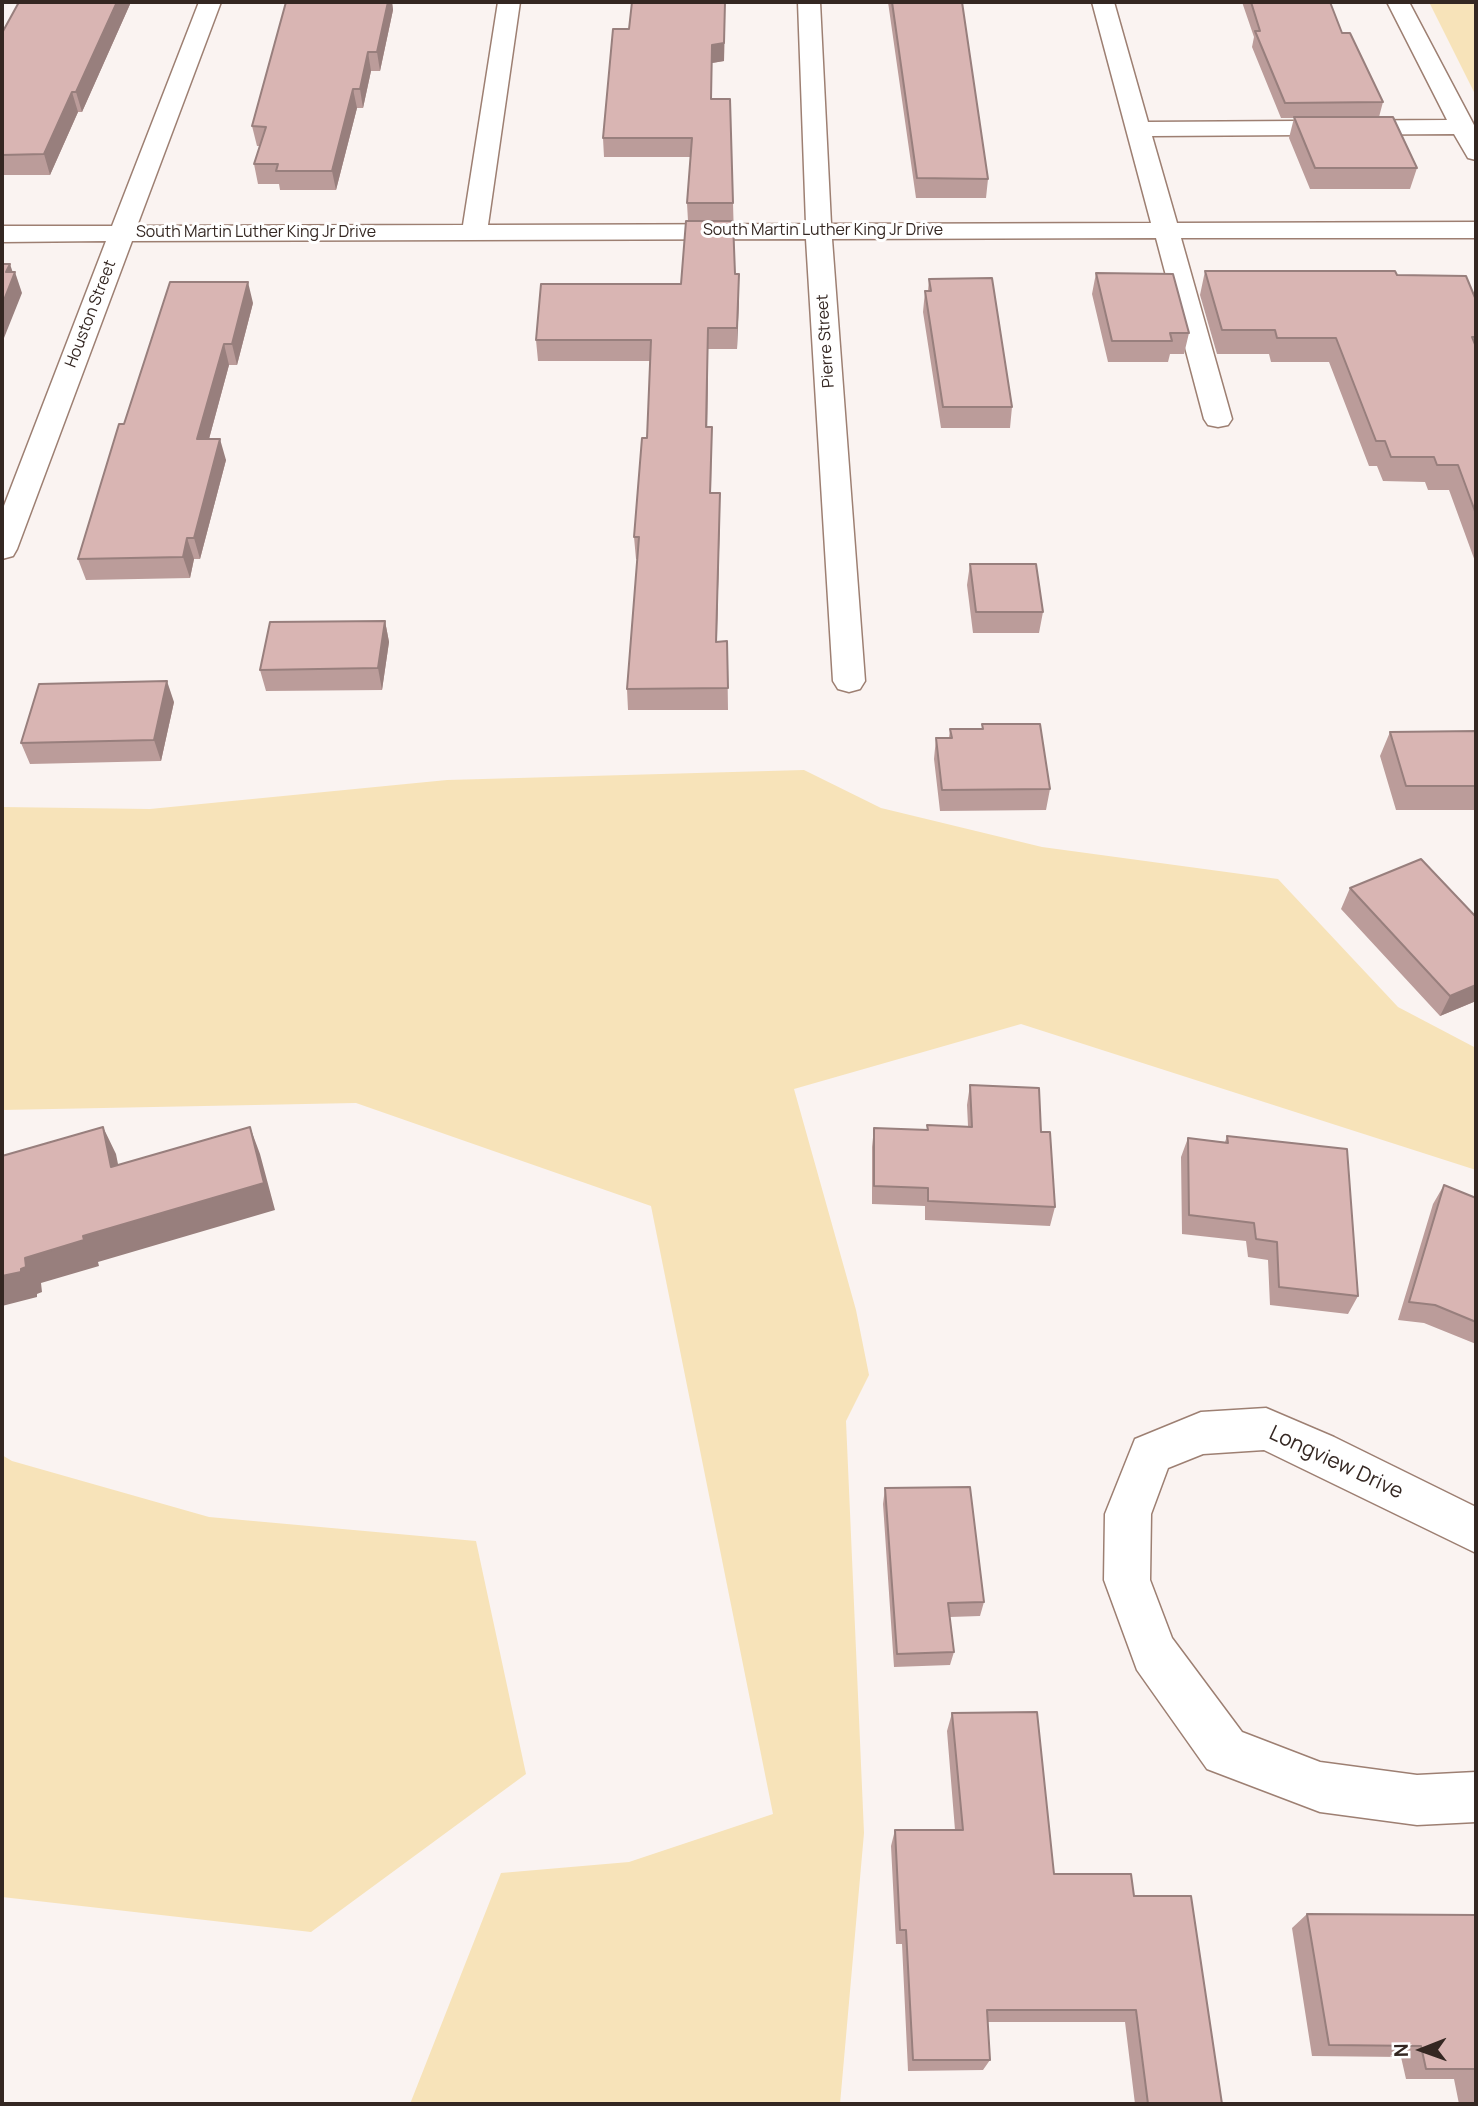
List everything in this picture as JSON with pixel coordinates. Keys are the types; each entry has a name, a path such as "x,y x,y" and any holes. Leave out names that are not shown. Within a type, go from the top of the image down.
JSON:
{"street":[{"name":"Houston Street","path":"2,549 210,2"},
{"path":"474,233 509,2"},
{"name":"Pierre Street","path":"809,2 820,231 849,681"},
{"path":"1103,2 1219,419"},
{"path":"1398,2 1476,153"},
{"path":"1139,129 1463,127"},
{"name":"South Martin Luther King Jr Drive","path":"2,234 1476,230"},
{"name":"Longview Drive","path":"1476,1531 1266,1429 1201,1433 1151,1454 1129,1514 1128,1580 1154,1653 1225,1751 1320,1787 1417,1800 1476,1797"}],"shaded area":[{"path":"1429,2 1476,2 1476,96"},
{"path":"804,770 881,808 1042,847 1278,879 1398,1007 1476,1048 1476,1170 1021,1024 794,1089 856,1310 869,1375 846,1421 864,1833 840,2104 410,2104 501,1873 629,1862 773,1814 651,1206 356,1103 2,1110 2,807 150,809 447,780"},
{"path":"2,1455 12,1461 209,1517 476,1541 526,1774 311,1932 2,1897"}],"building":[{"path":"19,2 117,2 44,154 2,155 2,33"},
{"path":"286,2 388,2 377,52 368,52 360,89 353,89 332,171 276,171 278,164 254,164 266,127 252,126"},
{"path":"632,2 725,2 724,43 712,45 711,99 730,99 733,203 687,203 692,138 603,138 613,29 629,29"},
{"path":"892,2 962,2 988,179 917,178"},
{"path":"1251,2 1330,2 1342,33 1350,33 1383,102 1285,103 1255,31 1260,31"},
{"path":"1294,117 1393,117 1417,168 1315,168"},
{"path":"686,221 733,221 735,274 739,274 737,328 708,328 706,427 712,427 710,493 720,493 716,642 727,641 728,688 627,689 639,537 634,537 642,438 647,438 651,340 536,340 541,284 681,284"},
{"path":"2,264 10,264 6,272 15,272 2,305"},
{"path":"1205,271 1395,271 1397,275 1466,276 1476,300 1476,337 1472,337 1476,347 1476,514 1458,465 1437,465 1434,457 1391,457 1385,441 1376,441 1336,338 1277,338 1275,330 1222,330"},
{"path":"1096,273 1173,274 1189,333 1170,333 1172,341 1112,341"},
{"path":"992,278 1012,407 943,407 925,291 931,291 929,279"},
{"path":"170,282 248,282 232,344 224,344 197,439 220,439 194,538 187,538 183,557 78,559 119,424 124,424"},
{"path":"970,564 1036,564 1043,612 976,612"},
{"path":"385,621 378,668 260,670 270,622"},
{"path":"167,681 154,740 21,743 39,684"},
{"path":"982,724 1040,724 1050,789 942,790 936,738 952,738 950,729 983,729"},
{"path":"1476,731 1476,786 1406,786 1390,732"},
{"path":"1421,859 1476,917 1476,985 1450,996 1350,888"},
{"path":"970,1085 1039,1088 1041,1132 1050,1132 1055,1207 928,1201 928,1188 874,1186 874,1128 928,1130 927,1125 972,1127"},
{"path":"103,1127 111,1167 250,1127 264,1183 83,1236 84,1240 25,1258 26,1267 21,1269 21,1272 2,1276 2,1156"},
{"path":"1227,1136 1347,1149 1358,1296 1279,1287 1277,1242 1256,1239 1254,1223 1189,1215 1188,1138 1228,1143"},
{"path":"1444,1185 1476,1198 1476,1322 1435,1305 1409,1302"},
{"path":"970,1487 984,1602 948,1603 954,1652 897,1654 885,1488"},
{"path":"1037,1712 1054,1874 1131,1874 1134,1896 1191,1896 1222,2104 1148,2104 1136,2010 987,2010 990,2060 913,2060 906,1930 900,1930 895,1830 963,1830 952,1713"},
{"path":"1307,1914 1476,1915 1476,2073 1475,2069 1426,2069 1421,2046 1329,2045"}]}
